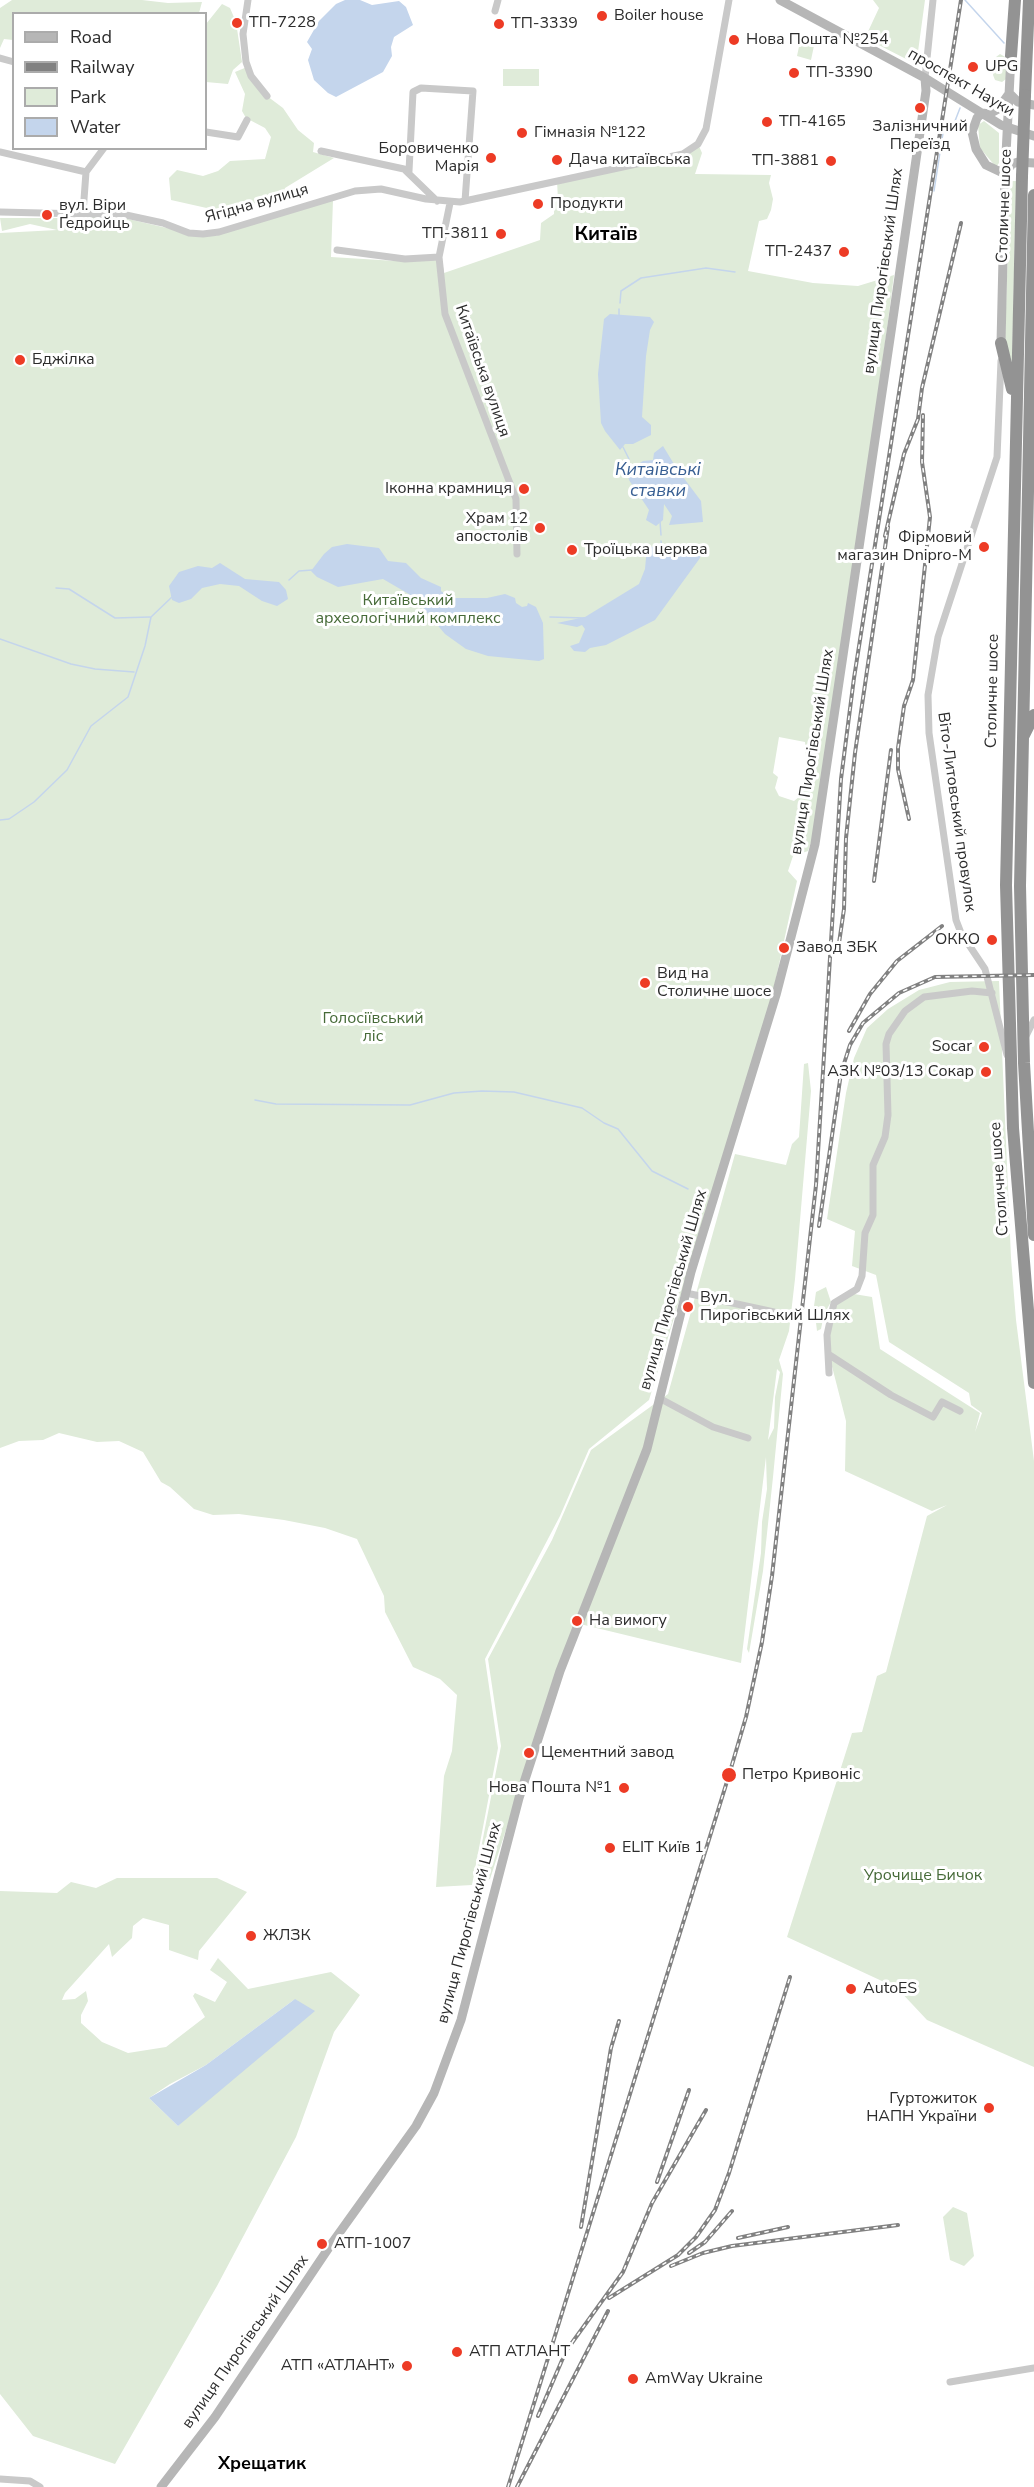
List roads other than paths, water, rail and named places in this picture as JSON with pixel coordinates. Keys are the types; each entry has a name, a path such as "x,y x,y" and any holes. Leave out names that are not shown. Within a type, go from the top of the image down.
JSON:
{"highway":[{"path":"1011,56 1015,0"},
{"name":"Столичне шосе","path":"1029,0 1022,176 1023,413 1027,566 1020,886 1024,1041 1034,1235"},
{"name":"Столичне шосе","path":"1034,195 1023,413 1006,885 1016,1179 1034,1383"},
{"path":"1001,343 1023,413"},
{"path":"1023,413 1034,387"},
{"path":"1027,566 1034,591"},
{"path":"1022,739 1034,715"}],"street":[{"path":"248,0 243,34 246,62 250,76 267,96"},
{"path":"495,11 498,0"},
{"path":"450,203 689,152 702,140 706,129 729,0"},
{"name":"проспект Науки","path":"780,0 925,78 1007,127 1034,136"},
{"name":"вулиця Пирогівський Шлях","path":"161,2487 215,2417 332,2243 416,2127 434,2093 461,2020 519,1798 560,1671 647,1449 686,1293 776,995 817,836 926,91 925,78 933,0"},
{"path":"1001,343 1005,174 1011,56"},
{"path":"409,171 413,92 421,88 473,91 465,201"},
{"path":"1009,93 1018,102 1034,105"},
{"path":"1005,174 986,165 976,149 972,132 975,121 982,113 989,114 998,110 1009,93"},
{"path":"207,132 238,137 247,120"},
{"path":"83,213 86,172 102,150"},
{"path":"321,151 396,165 409,171 437,201"},
{"path":"0,152 86,172"},
{"path":"1005,174 1012,164 1034,163"},
{"name":"Ягідна вулиця","path":"0,212 126,215 203,234 219,232 355,191 392,190 450,203"},
{"name":"Китаївська вулиця","path":"450,203 439,257 448,327 516,499 517,554"},
{"path":"337,250 405,259 439,257"},
{"name":"Віто-Литовський провулок","path":"1001,343 997,457 938,637 928,695 928,733 956,920 961,933 981,960 1011,1068"},
{"path":"829,1373 827,1335 834,1303 857,1289 862,1276 866,1233 873,1215 873,1165 885,1137 888,1116 886,1044 889,1034 905,1011 924,997 972,991 992,993"},
{"path":"1024,1041 1034,1020"},
{"path":"686,1293 774,1312"},
{"path":"828,1354 891,1395 933,1417 942,1402 960,1411"},
{"path":"659,1398 713,1427 748,1438"},
{"path":"950,2382 1034,2368"},
{"path":"0,2479 30,2481 40,2487"}],"water":[{"path":"345,0 360,0 372,5 399,1 406,7 413,25 394,37 391,47 392,56 383,72 336,97 314,80 308,60 312,49 307,42 319,21 336,4"},
{"path":"610,314 650,317 654,322 650,330 646,356 642,417 651,425 651,435 633,444 625,444 620,450 601,423 598,374 604,319"},
{"name":"Китаївські ставки","path":"663,446 701,501 703,522 669,525 672,516 664,504 663,520 656,526 646,520 649,510 629,480 627,471 643,461 653,460 654,453"},
{"path":"347,544 379,548 388,561 406,563 421,578 441,587 441,591 450,598 487,598 505,594 515,598 516,603 522,607 527,606 528,603 536,607 543,623 544,659 539,661 488,656 466,649 445,634 414,597 383,579 338,587 317,577 311,571 332,547"},
{"path":"696,545 701,551 700,558 655,620 606,645 590,648 585,652 574,651 570,646 579,643 585,629 582,625 577,627 557,623 585,617 639,584 645,569 647,547"},
{"path":"220,563 245,579 279,582 286,590 288,599 277,606 262,601 239,586 220,584 202,588 191,599 179,603 172,600 169,586 179,572 198,566 212,568"},
{"path":"295,1999 315,2011 178,2126 149,2098 206,2065"}],"waterway":[{"path":"965,0 1004,43"},
{"path":"955,121 960,108"},
{"path":"945,124 954,124"},
{"path":"944,131 949,124"},
{"path":"934,191 943,133"},
{"path":"620,303 621,291 641,278 706,268 735,272"},
{"path":"619,309 619,315"},
{"path":"623,447 629,459"},
{"path":"660,521 661,535"},
{"path":"661,541 662,548"},
{"path":"289,580 299,571 312,570"},
{"path":"56,588 69,589 115,618 150,617"},
{"path":"0,820 9,819 34,802 67,770 91,726 128,697 145,646 151,617 173,596"},
{"path":"550,617 585,618"},
{"path":"0,639 71,664 95,669 134,672"},
{"path":"255,1100 276,1104 410,1105 454,1093 514,1092 582,1108 604,1123 618,1129 652,1171 688,1189"}],"railway":[{"path":"508,2487 729,1775 746,1717 762,1642 772,1576 816,1185 841,779 854,678 961,0"},
{"path":"885,536 904,454 918,419 922,388 961,223"},
{"path":"909,819 898,769 898,748 904,706 913,680 930,517 922,462 923,415"},
{"path":"838,950 844,909 846,838 855,753 888,527"},
{"path":"874,881 891,750"},
{"path":"849,1031 870,994 897,961 942,926"},
{"path":"819,1226 841,1073 850,1045 863,1023 899,993 935,977 1034,975"},
{"path":"609,2298 678,2255 696,2237 715,2210 729,2173 790,1977"},
{"path":"581,2227 611,2048 619,2021"},
{"path":"657,2182 689,2090"},
{"path":"538,2416 566,2351 623,2272 652,2203 706,2110"},
{"path":"689,2253 705,2242 732,2211"},
{"path":"671,2266 703,2253 732,2246 898,2225"},
{"path":"738,2238 788,2227"},
{"path":"517,2487 608,2311"}],"place":[{"name":"Boiler house","path":"602,16"},
{"name":"ТП-7228","path":"237,23"},
{"name":"ТП-3339","path":"499,24"},
{"name":"Нова Пошта №254","path":"734,40"},
{"name":"UPG","path":"973,67"},
{"name":"ТП-3390","path":"794,73"},
{"name":"Залізничний Переїзд","path":"920,108"},
{"name":"ТП-4165","path":"767,122"},
{"name":"Гімназія №122","path":"522,133"},
{"name":"Боровиченко Марія","path":"491,158"},
{"name":"Дача китаївська","path":"557,160"},
{"name":"ТП-3881","path":"831,161"},
{"name":"Продукти","path":"538,204"},
{"name":"вул. Віри Ґедройць","path":"47,215"},
{"name":"ТП-3811","path":"501,234"},
{"name":"ТП-2437","path":"844,252"},
{"name":"Бджілка","path":"20,360"},
{"name":"Іконна крамниця","path":"524,489"},
{"name":"Храм 12 апостолів","path":"540,528"},
{"name":"Фірмовий магазин Dnipro-M","path":"984,547"},
{"name":"Троїцька церква","path":"572,550"},
{"name":"ОККО","path":"992,940"},
{"name":"Завод ЗБК","path":"784,948"},
{"name":"Вид на Столичне шосе","path":"645,983"},
{"name":"Socar","path":"984,1047"},
{"name":"АЗК №03/13 Сокар","path":"986,1072"},
{"name":"Вул. Пирогівський Шлях","path":"688,1307"},
{"name":"На вимогу","path":"577,1621"},
{"name":"Цементний завод","path":"529,1753"},
{"name":"Петро Кривоніс","path":"729,1775"},
{"name":"Нова Пошта №1","path":"624,1788"},
{"name":"ELIT Київ 1","path":"610,1848"},
{"name":"ЖЛЗК","path":"251,1936"},
{"name":"AutoES","path":"851,1989"},
{"name":"Гуртожиток НАПН України","path":"989,2108"},
{"name":"АТП-1007","path":"322,2244"},
{"name":"АТП АТЛАНТ","path":"457,2352"},
{"name":"АТП «АТЛАНТ»","path":"407,2366"},
{"name":"AmWay Ukraine","path":"633,2379"}],"district":[{"name":"Китаїв","path":"606,235"},
{"name":"Хрещатик","path":"262,2465"}],"park label":[{"name":"Китаївський археологічний комплекс","path":"408,610"},
{"name":"Голосіївський ліс","path":"373,1028"},
{"name":"Урочище Бичок","path":"923,1876"}]}
